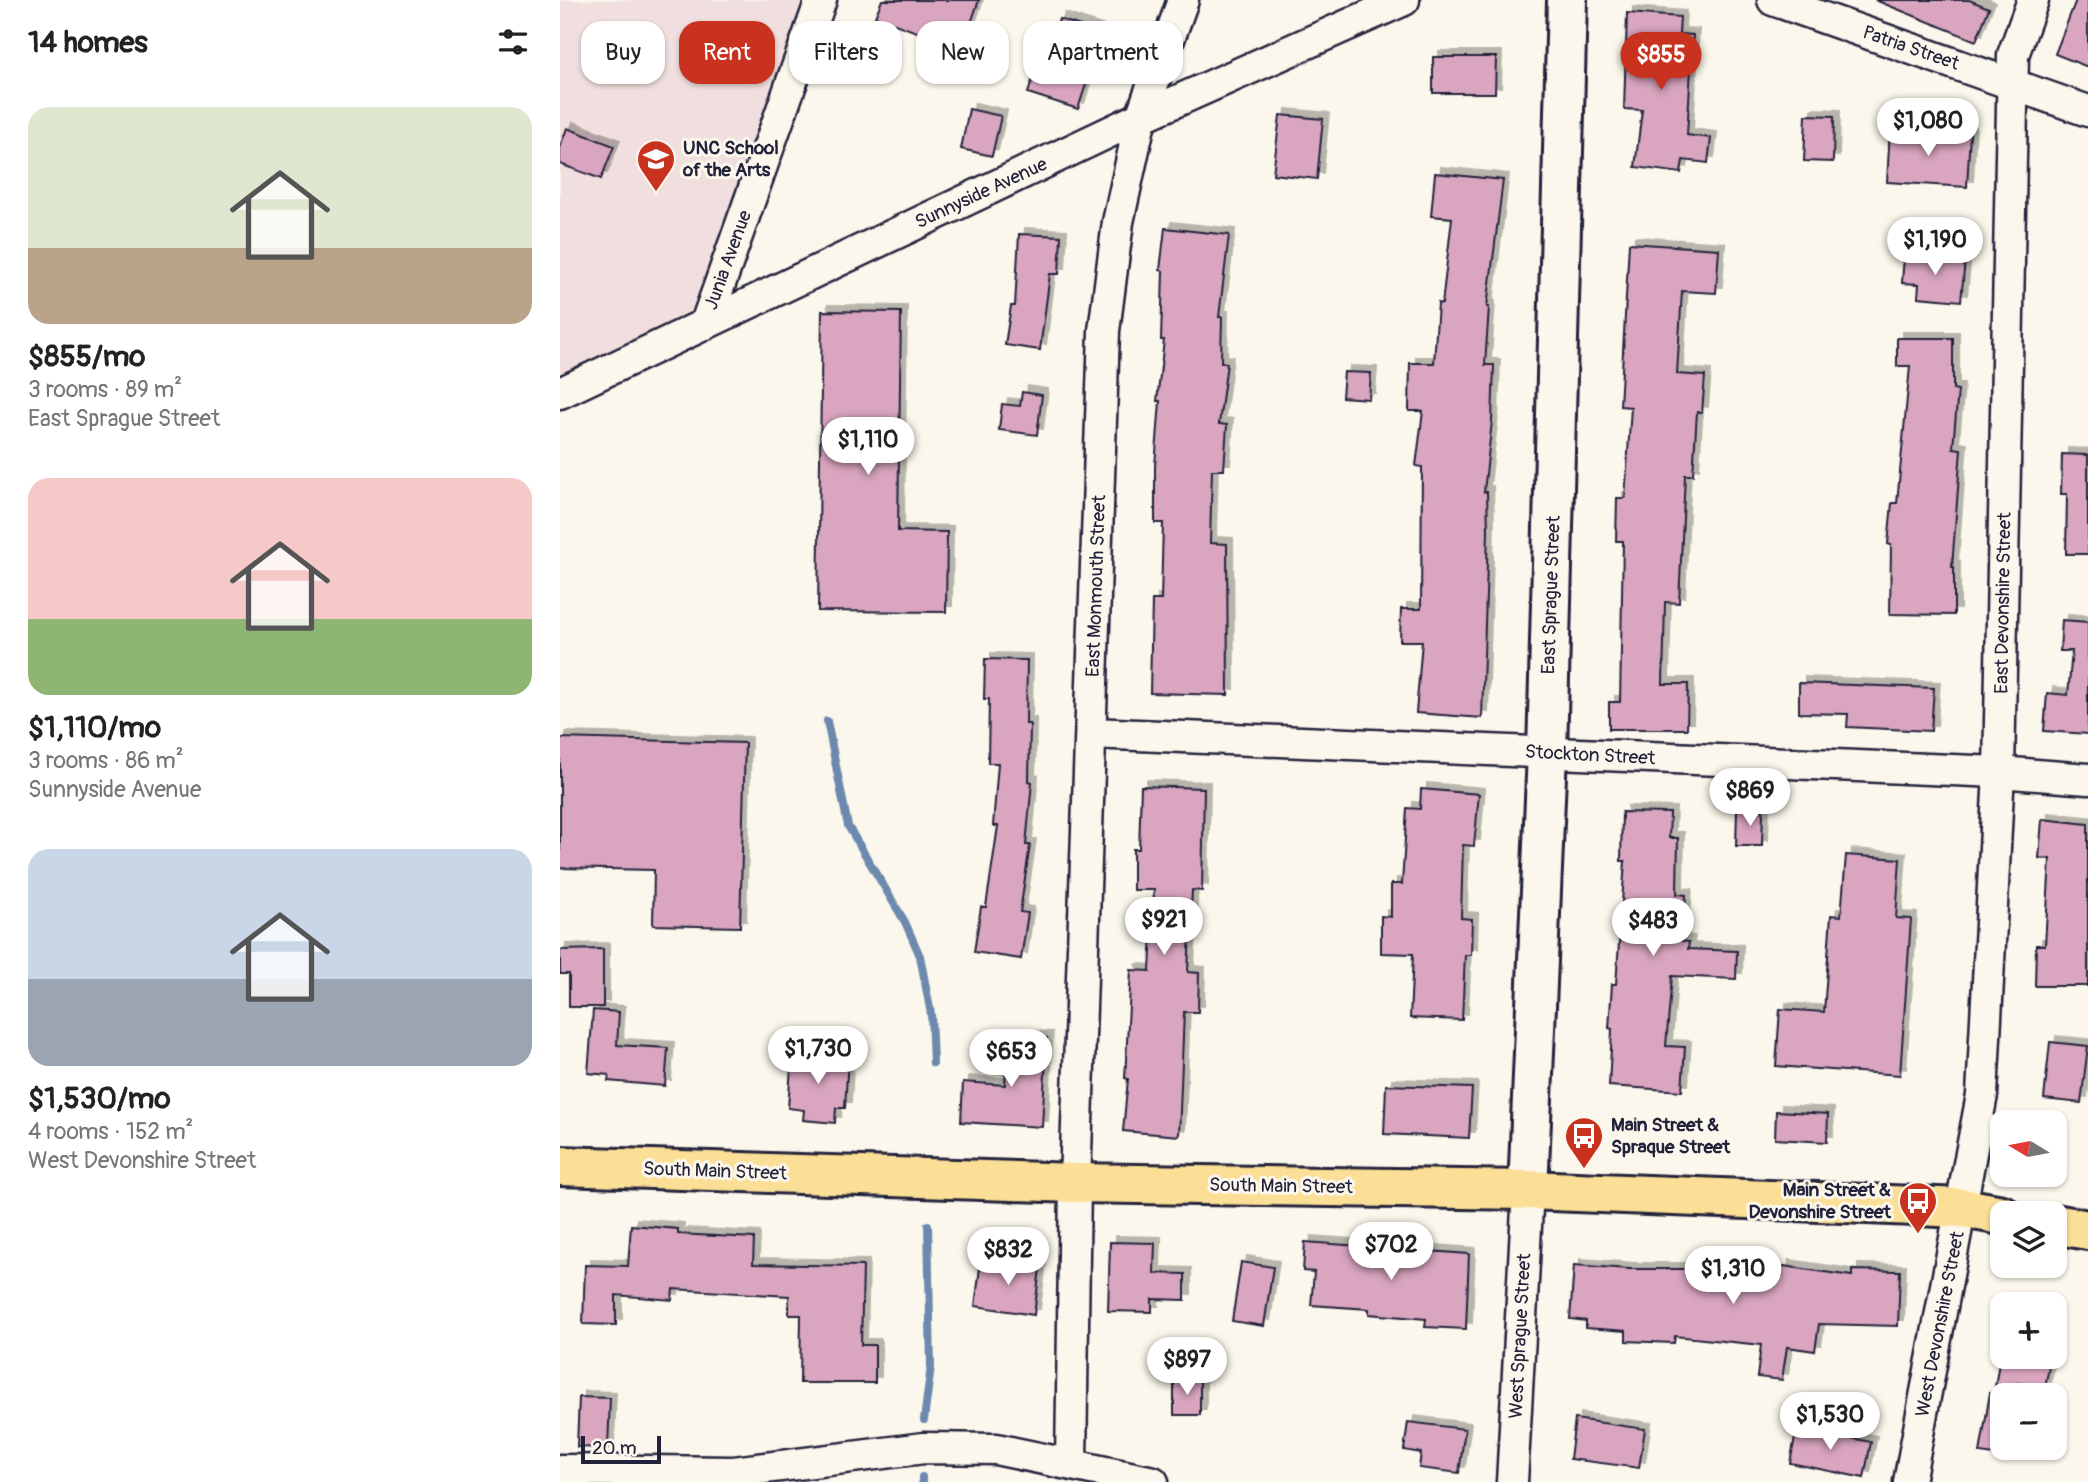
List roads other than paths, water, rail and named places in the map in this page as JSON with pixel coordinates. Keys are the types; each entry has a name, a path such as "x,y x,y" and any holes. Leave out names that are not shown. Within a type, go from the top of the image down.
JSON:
{"main road":[{"name":"East Sprague Street","path":"1528,1190 1547,754 1567,0"},
{"name":"South Main Street","path":"560,1166 1075,1183 1528,1190 1963,1208 1990,1213"},
{"path":"2067,1226 2088,1230"}],"street":[{"name":"Junia Avenue","path":"706,323 821,0"},
{"name":"East Monmouth Street","path":"1070,1464 1075,1183 1104,331 1118,222 1141,117 1183,0"},
{"name":"Sunnyside Avenue","path":"560,393 1141,117 1405,0"},
{"name":"Patria Street","path":"1773,0 2088,111"},
{"name":"East Devonshire Street","path":"1963,1208 1982,1095 1999,772 2015,85 2013,55 2033,0"},
{"name":"Stockton Street","path":"1091,733 1999,772 2088,779"},
{"name":"West Sprague Street","path":"1512,1482 1528,1190"},
{"name":"West Devonshire Street","path":"1909,1482 1963,1208"},
{"path":"560,1470 733,1472 924,1448 996,1449 1153,1482"}],"waterway":[{"path":"827,721 848,826 905,922 920,956 931,1014 933,1063"},
{"path":"924,1420 931,1366 928,1225"},
{"path":"922,1477 922,1482"}],"place":[{"name":"UNC School of the Arts","path":"656,193"},
{"name":"Main Street & Spraque Street","path":"1584,1170"},
{"name":"Main Street & Devonshire Street","path":"1918,1235"}]}
